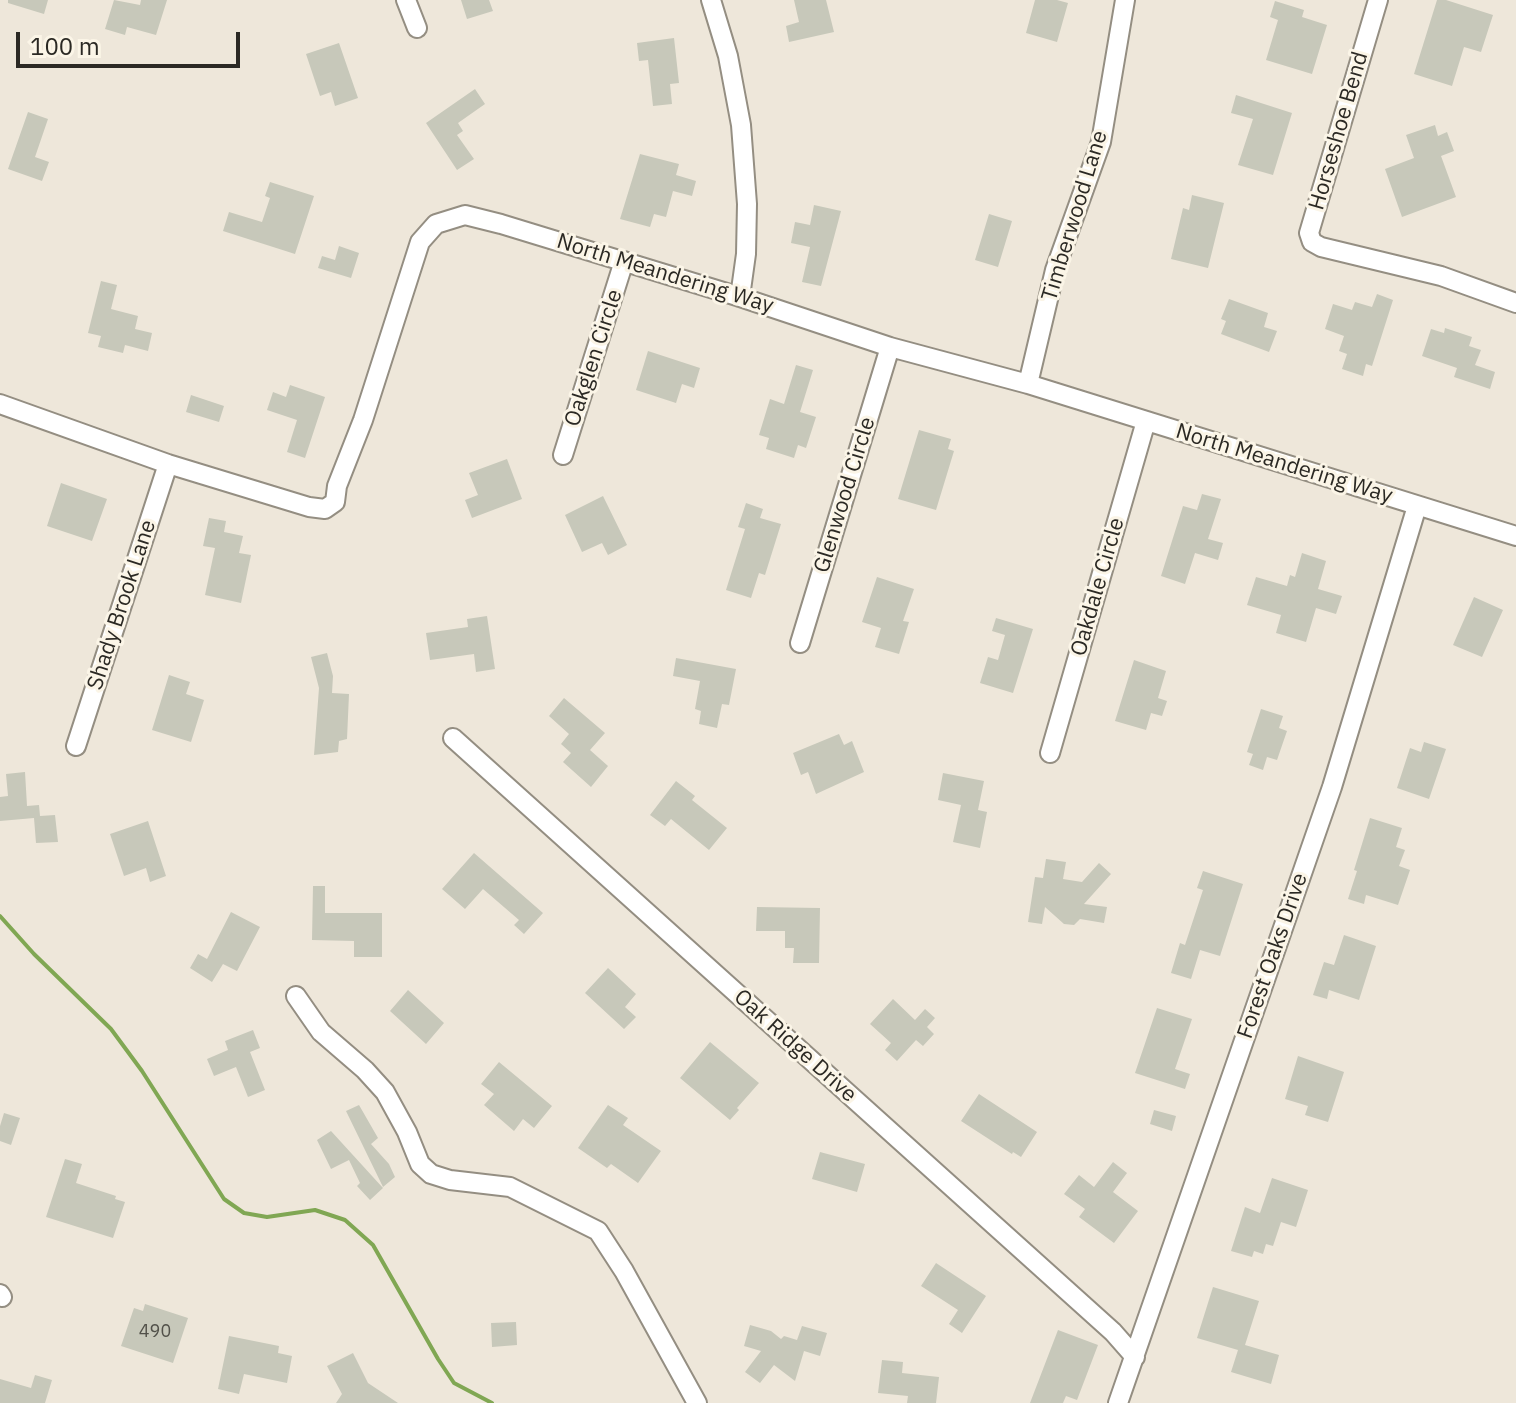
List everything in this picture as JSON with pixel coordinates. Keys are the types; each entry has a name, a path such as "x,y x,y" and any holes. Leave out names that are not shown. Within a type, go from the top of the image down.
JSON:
{"street":[{"path":"406,0 417,28"},
{"path":"711,0 728,56 741,125 747,204 746,254 740,297"},
{"name":"Timberwood Lane","path":"1028,384 1055,270 1101,142 1125,0"},
{"name":"Horseshoe Bend","path":"1378,0 1309,233 1312,242 1321,247 1441,276 1516,303"},
{"name":"North Meandering Way","path":"0,404 168,464 309,507 325,509 335,502 337,486 363,420 420,242 436,224 465,215 740,297 890,347 1028,384 1516,536"},
{"name":"Oakglen Circle","path":"563,455 624,261"},
{"name":"Glenwood Circle","path":"800,643 890,347"},
{"name":"Oakdale Circle","path":"1050,753 1146,421"},
{"name":"Shady Brook Lane","path":"76,746 168,464"},
{"name":"Forest Oaks Drive","path":"1118,1403 1332,787 1417,506"},
{"name":"Oak Ridge Drive","path":"453,738 1113,1332 1135,1357"},
{"path":"296,996 321,1032 385,1092 420,1164 431,1174 450,1180 510,1187 598,1231 624,1271 697,1403"}],"building":[{"path":"8,0 48,0 44,14 8,3"},
{"path":"114,0 140,5 141,0 167,0 156,35 127,27 125,35 105,29"},
{"path":"461,0 489,0 493,11 467,19"},
{"path":"794,0 826,0 834,32 789,42 786,26 799,22"},
{"path":"1035,0 1068,3 1057,42 1026,33"},
{"path":"1437,0 1493,15 1481,52 1464,47 1452,86 1414,74"},
{"path":"1275,1 1304,10 1302,17 1327,25 1312,74 1266,60 1278,20 1270,17"},
{"path":"674,38 679,83 670,84 672,104 653,106 648,60 639,61 637,43"},
{"path":"339,43 358,98 335,106 331,92 320,96 306,54"},
{"path":"475,89 485,104 458,123 463,131 457,135 474,159 457,170 426,123"},
{"path":"1236,95 1292,113 1273,175 1238,165 1253,119 1231,113"},
{"path":"28,112 48,119 35,157 49,162 42,181 8,169"},
{"path":"1435,125 1438,136 1447,132 1454,151 1441,156 1456,197 1402,217 1385,169 1414,158 1406,135"},
{"path":"640,154 679,164 676,175 696,181 692,196 673,191 666,217 654,214 650,227 620,219"},
{"path":"270,182 314,196 295,254 223,231 229,212 262,222 270,198 265,196"},
{"path":"1192,195 1224,203 1208,268 1171,259 1183,208 1189,210"},
{"path":"814,205 841,211 821,286 802,282 810,247 791,243 795,222 810,225"},
{"path":"989,214 1012,221 998,267 975,260"},
{"path":"339,246 359,253 351,278 318,268 322,256 335,260"},
{"path":"101,281 117,285 111,309 138,316 135,329 152,333 148,351 125,345 123,353 98,347 101,336 88,333"},
{"path":"1377,294 1393,300 1372,366 1366,364 1363,376 1342,369 1347,354 1339,351 1344,336 1325,329 1333,304 1352,310 1355,302 1372,307"},
{"path":"1229,299 1268,313 1264,327 1277,331 1269,352 1221,334 1226,321 1221,319"},
{"path":"1445,328 1472,337 1469,346 1481,350 1475,365 1495,372 1490,389 1454,377 1457,368 1422,356 1431,329 1444,333"},
{"path":"648,351 700,368 694,388 682,384 676,403 636,390"},
{"path":"796,365 813,370 800,412 816,417 806,448 798,445 794,458 766,449 769,438 759,435 770,399 784,404"},
{"path":"290,385 325,397 305,458 287,452 297,420 267,410 273,392 286,397"},
{"path":"191,395 224,406 219,422 186,412"},
{"path":"919,430 951,439 948,449 954,451 936,510 898,499"},
{"path":"507,459 522,499 472,518 465,500 478,495 469,473"},
{"path":"61,483 107,499 92,541 47,526"},
{"path":"1202,494 1221,499 1208,539 1223,543 1218,560 1195,553 1185,584 1161,576 1183,506 1197,510"},
{"path":"603,496 627,545 608,555 602,543 582,552 565,515"},
{"path":"746,503 763,509 760,518 781,524 765,575 759,573 751,598 726,590 745,529 738,527"},
{"path":"209,518 226,521 224,532 243,536 239,553 251,555 241,603 205,595 215,548 203,546"},
{"path":"1302,553 1326,561 1318,589 1342,596 1336,614 1316,608 1306,642 1276,633 1281,615 1247,605 1256,577 1287,586 1290,575 1295,577"},
{"path":"877,577 914,589 903,621 909,622 899,654 875,647 881,628 862,622"},
{"path":"1474,597 1503,610 1482,657 1453,645"},
{"path":"487,616 495,669 476,672 474,654 430,660 426,633 468,627 467,619"},
{"path":"996,618 1033,629 1013,693 980,683 988,657 998,660 1005,635 992,631"},
{"path":"327,653 333,676 332,693 349,694 347,739 339,741 338,752 314,755 319,688 311,657"},
{"path":"676,658 736,669 729,705 722,704 717,728 699,724 701,711 695,709 700,681 673,676"},
{"path":"1134,660 1166,671 1158,698 1167,701 1162,716 1151,713 1146,730 1115,721"},
{"path":"169,675 190,682 186,694 204,700 191,742 152,730"},
{"path":"564,698 605,733 590,750 608,766 591,787 563,762 571,753 561,744 569,734 549,716"},
{"path":"1261,709 1283,716 1279,728 1287,731 1277,760 1267,757 1263,770 1249,765 1253,754 1247,752"},
{"path":"839,734 844,745 852,741 864,772 816,794 808,772 801,775 793,753"},
{"path":"1424,742 1446,749 1429,799 1397,788 1410,748 1421,752"},
{"path":"25,772 27,806 39,805 40,816 55,815 58,842 36,843 34,818 0,821 0,797 8,796 6,774"},
{"path":"943,773 984,781 978,810 987,812 980,848 953,842 961,805 938,800"},
{"path":"676,781 695,796 692,800 727,828 709,850 671,819 665,826 650,815"},
{"path":"1370,818 1402,828 1396,847 1405,850 1399,866 1410,870 1398,905 1366,895 1364,904 1348,899"},
{"path":"148,821 166,876 150,882 146,868 124,876 110,834"},
{"path":"474,853 543,913 524,934 514,925 519,920 483,889 465,909 442,889"},
{"path":"1046,859 1066,862 1063,879 1082,882 1099,863 1111,874 1084,904 1107,907 1104,923 1080,919 1074,925 1064,924 1045,907 1042,924 1028,922 1035,877 1043,878"},
{"path":"1203,871 1243,884 1220,956 1200,950 1191,979 1171,973 1180,943 1185,945 1203,890 1197,888"},
{"path":"313,886 325,886 325,913 382,913 382,957 354,957 354,941 312,940"},
{"path":"757,907 820,908 819,963 793,963 794,948 785,948 785,931 756,931"},
{"path":"231,912 260,927 237,971 223,964 212,982 190,968 198,954 207,959"},
{"path":"1344,935 1376,946 1359,1000 1329,990 1327,999 1313,995 1324,962 1334,965"},
{"path":"608,968 636,994 625,1007 636,1017 624,1029 585,993"},
{"path":"408,990 444,1023 426,1044 390,1011"},
{"path":"893,999 915,1020 925,1009 935,1018 927,1027 934,1034 923,1046 916,1040 897,1061 885,1050 891,1043 870,1024"},
{"path":"1157,1008 1192,1019 1175,1069 1190,1074 1185,1089 1135,1073"},
{"path":"253,1030 260,1048 250,1052 265,1090 248,1097 236,1067 214,1076 207,1059 228,1050 225,1041"},
{"path":"710,1042 759,1083 730,1120 680,1078"},
{"path":"1298,1056 1344,1072 1328,1122 1305,1115 1308,1106 1285,1099"},
{"path":"499,1062 552,1106 534,1128 523,1119 514,1131 484,1105 494,1094 481,1084"},
{"path":"979,1094 1037,1132 1021,1157 961,1121"},
{"path":"359,1105 378,1138 371,1144 389,1164 395,1177 383,1187 346,1111"},
{"path":"608,1105 628,1118 623,1125 661,1151 638,1183 611,1164 607,1168 578,1148"},
{"path":"1154,1110 1176,1116 1172,1131 1150,1124"},
{"path":"4,1113 20,1118 11,1145 0,1141"},
{"path":"331,1131 383,1188 370,1200 357,1186 360,1183 349,1160 331,1169 317,1140"},
{"path":"820,1152 865,1164 857,1192 812,1179"},
{"path":"65,1159 82,1164 76,1183 125,1202 113,1238 46,1217"},
{"path":"1113,1162 1127,1173 1113,1192 1138,1211 1114,1243 1079,1217 1085,1209 1064,1194 1079,1175 1094,1187"},
{"path":"1272,1178 1308,1190 1296,1227 1281,1222 1273,1246 1266,1244 1263,1254 1254,1251 1252,1257 1231,1251 1245,1207 1260,1213"},
{"path":"936,1263 986,1296 962,1333 949,1324 958,1310 921,1286"},
{"path":"1213,1287 1259,1301 1245,1345 1279,1355 1271,1384 1231,1372 1238,1350 1197,1338"},
{"path":"145,1304 188,1318 173,1363 121,1346 134,1308 143,1311"},
{"path":"516,1322 517,1345 492,1347 491,1323"},
{"path":"750,1325 771,1331 781,1339 784,1336 797,1340 802,1326 827,1333 820,1356 804,1351 795,1381 774,1365 760,1383 745,1372 761,1351 744,1346"},
{"path":"1058,1330 1098,1345 1077,1400 1066,1396 1063,1403 1030,1403"},
{"path":"229,1336 279,1346 278,1353 292,1356 287,1383 244,1374 239,1394 218,1389"},
{"path":"353,1353 368,1383 398,1403 336,1403 342,1394 327,1366"},
{"path":"882,1360 903,1362 902,1373 939,1377 936,1403 907,1403 908,1396 878,1393"},
{"path":"35,1375 52,1380 45,1403 0,1403 0,1379 31,1388"}],"waterway":[{"path":"0,916 111,1029 142,1071 224,1199 244,1213 267,1217 315,1210 345,1220 373,1245 454,1383 492,1403"}]}
